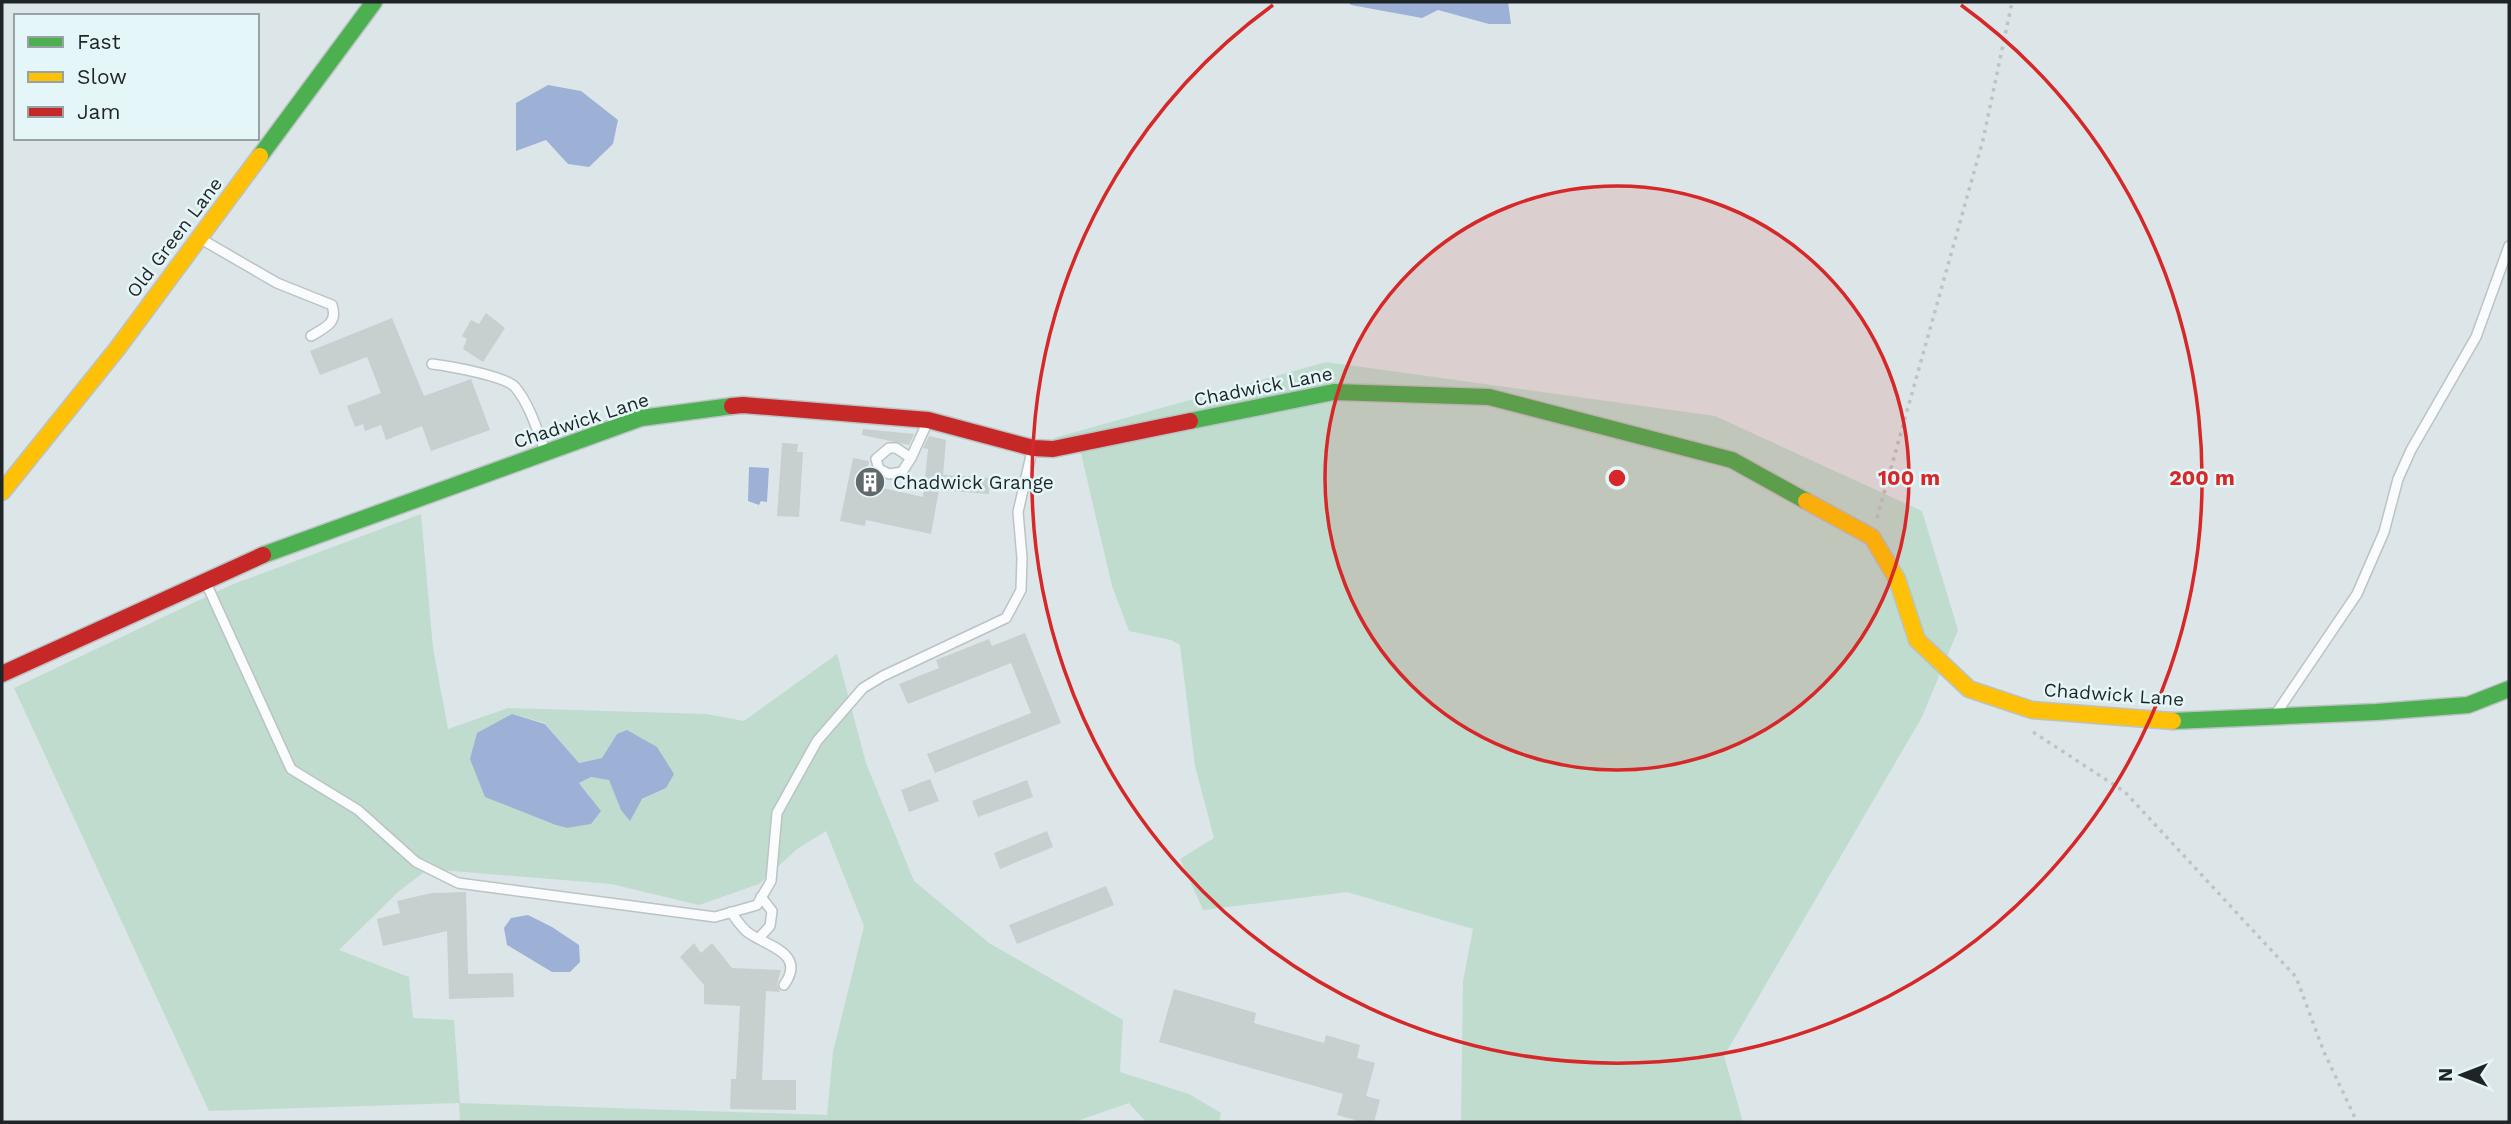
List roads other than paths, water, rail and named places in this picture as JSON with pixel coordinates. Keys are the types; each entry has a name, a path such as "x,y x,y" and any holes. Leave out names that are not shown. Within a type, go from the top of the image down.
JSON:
{"street":[{"name":"Old Green Lane","path":"2,492 117,349 374,2"},
{"name":"Chadwick Lane","path":"2,674 279,547 640,418 743,405 844,411 928,420 1033,448 1053,449 1334,392 1489,397 1732,460 1872,537 1896,579 1917,640 1969,689 2032,710 2179,721 2274,717 2468,705 2509,689"}],"lane":[{"path":"200,238 277,283 332,305 335,314 331,324 311,336"},
{"path":"2274,717 2357,594 2384,532 2398,479 2476,337 2509,246"},
{"path":"432,364 476,372 513,385 527,405 546,453"},
{"path":"911,458 928,420"},
{"path":"205,581 291,769 358,810 416,862 458,883 715,917 757,905 771,881 777,813 817,741 863,688 1006,618 1021,590 1022,558 1018,512 1033,448"},
{"path":"759,938 770,926 772,911 761,897"},
{"path":"731,912 749,934 783,951 791,965 790,976 784,985"}],"water":[{"path":"1348,2 1508,2 1511,24 1489,24 1438,10 1422,18 1351,5"},
{"path":"548,85 581,91 618,120 613,144 589,167 568,164 546,140 516,151 516,103"},
{"path":"749,467 769,468 767,502 761,501 759,505 748,501"},
{"path":"512,714 545,724 579,763 602,758 617,734 627,730 657,747 674,774 666,788 642,799 630,821 621,810 609,780 591,777 579,783 601,811 591,824 567,828 556,825 485,797 470,759 477,733"},
{"path":"528,915 579,945 580,962 570,972 552,972 507,945 504,928 511,918"}],"place":[{"name":"Chadwick Grange","path":"870,482"}]}
